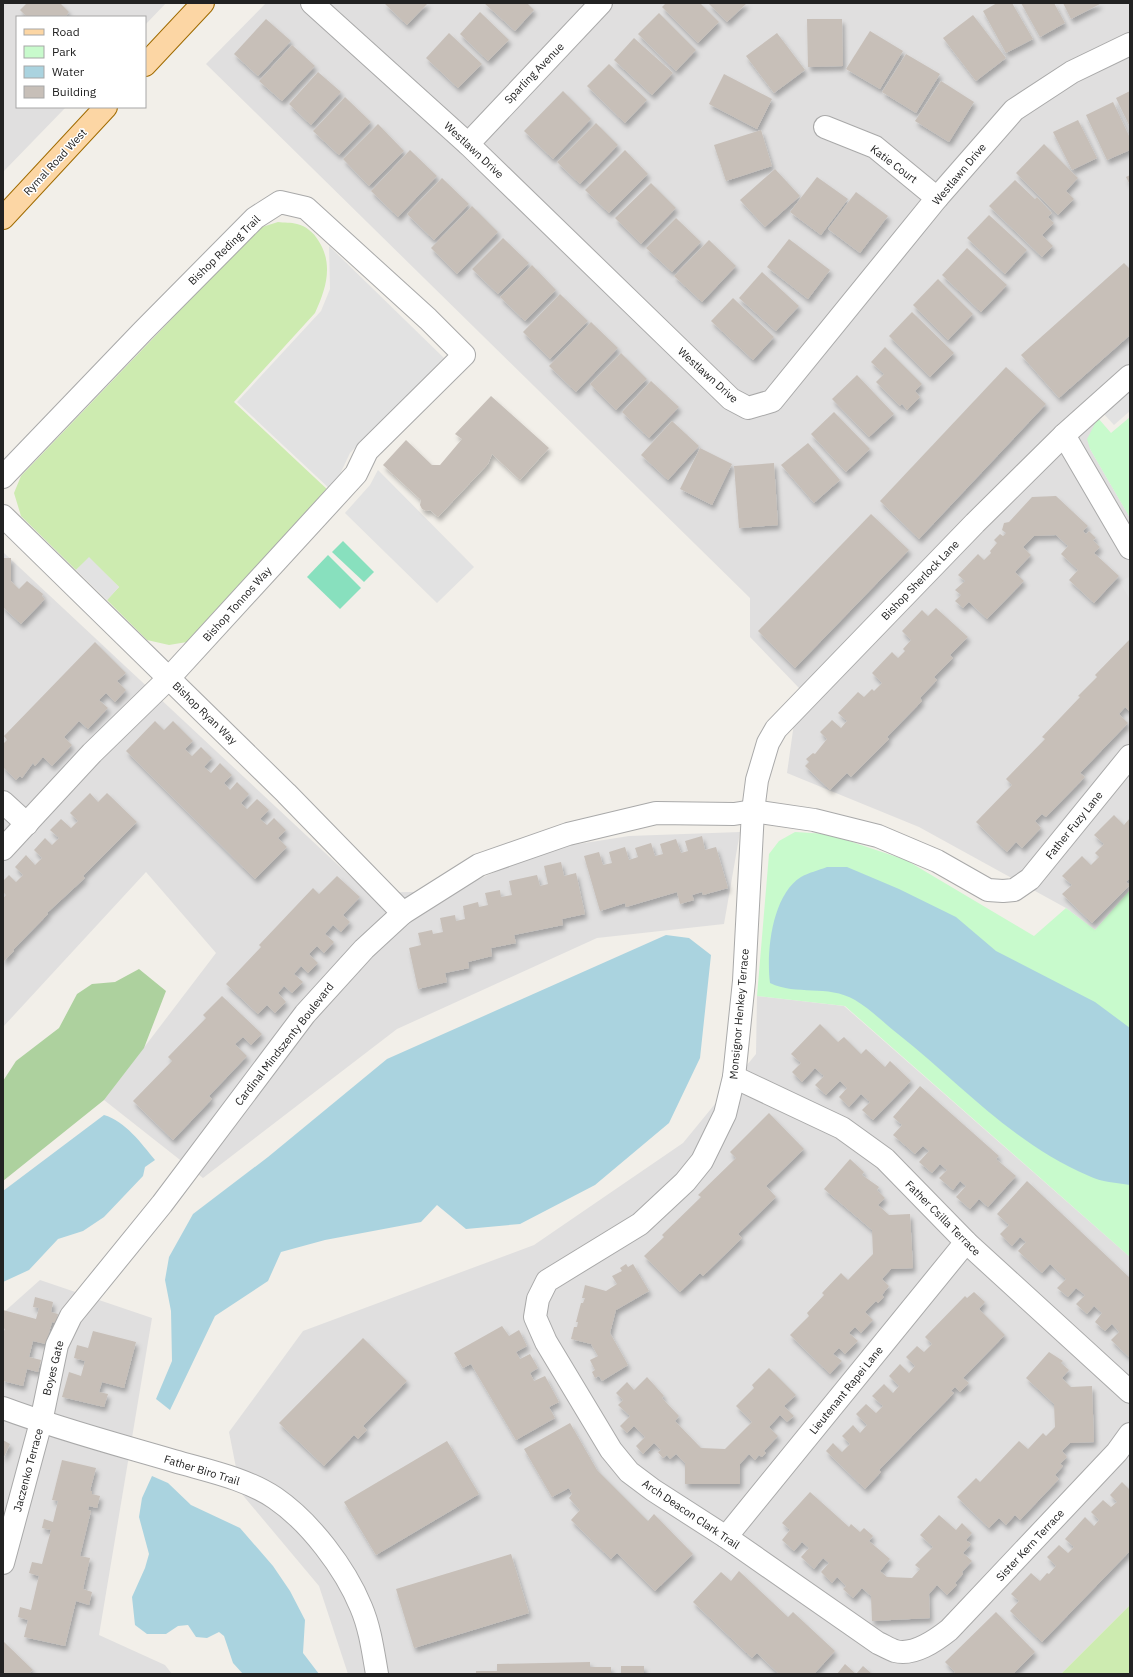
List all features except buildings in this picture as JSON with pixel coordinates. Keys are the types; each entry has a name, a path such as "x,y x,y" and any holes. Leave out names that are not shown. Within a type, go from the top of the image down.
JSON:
{"main road":[{"path":"146,64 203,3"},
{"name":"Rymal Road West","path":"3,218 105,108"}],"street":[{"name":"Westlawn Drive","path":"312,3 468,144 731,399 748,408 772,401 937,198 1014,110 1072,72 1130,44"},
{"name":"Sparling Avenue","path":"468,144 601,3"},
{"name":"Katie Court","path":"825,127 875,148 937,198"},
{"name":"Bishop Reding Trail","path":"3,477 143,331 255,218 280,202 306,208 428,319 464,355"},
{"name":"Bishop Tonnos Way","path":"3,849 92,753 169,678 356,474 367,451 464,355"},
{"name":"Bishop Sherlock Lane","path":"753,811 757,780 768,743 776,729 975,522 1064,435 1130,376"},
{"path":"1064,435 1130,548"},
{"name":"Bishop Ryan Way","path":"3,516 286,793 403,913"},
{"name":"Father Fuzy Lane","path":"1014,890 1030,879 1130,756"},
{"path":"3,802 27,824"},
{"name":"Cardinal Mindszenty Boulevard","path":"71,1316 157,1210 305,1014 364,949 403,913 479,865 568,834 656,813 734,814 753,811 814,820 878,836 937,861 988,890 1014,890"},
{"name":"Monsignor Henkey Terrace","path":"538,1299 547,1281 640,1224 685,1182 702,1161 725,1114 734,1077 744,981 753,811"},
{"name":"Father Csilla Terrace","path":"734,1077 842,1128 885,1159 966,1242 1130,1392"},
{"name":"Lieutenant Rapei Lane","path":"726,1537 966,1242"},
{"name":"Arch Deacon Clark Trail","path":"538,1299 535,1317 546,1342 611,1450 629,1472 652,1490 726,1537 878,1643 898,1652 917,1650 923,1647"},
{"name":"Boyes Gate","path":"41,1422 57,1345 71,1316"},
{"name":"Father Biro Trail","path":"3,1408 41,1422 239,1480 275,1498 305,1523 339,1566 360,1606 372,1641 377,1674"},
{"name":"Jaczenko Terrace","path":"3,1564 41,1422"},
{"name":"Sister Kern Terrace","path":"923,1647 937,1640 962,1617 1117,1452 1130,1434"}],"shaded area":[{"path":"3,3 166,3 146,24 146,16 16,16 16,108 65,108 3,172"},
{"path":"266,3 1130,3 1130,389 1098,418 1090,449 1130,518 1130,890 1095,930 1066,908 919,827 787,773 799,688 750,637 750,598 206,64"},
{"path":"329,246 444,358 350,453 332,491 237,402 321,311 330,289"},
{"path":"1130,389 1130,411 1114,425 1103,413"},
{"path":"378,470 474,567 437,603 345,513 370,485"},
{"path":"3,552 368,893 452,891 547,849 629,836 740,832 724,924 597,938 397,1029 203,1178 104,1100 216,953 146,872 3,1027"},
{"path":"89,557 119,587 107,600 76,570"},
{"path":"1130,576 1130,600 1120,582"},
{"path":"757,996 844,1006 1130,1257 1130,1605 1061,1674 348,1674 319,1586 241,1493 229,1432 303,1331 534,1245 683,1143 756,1054"},
{"path":"40,1280 152,1318 99,1635 165,1665 172,1674 3,1674 3,1313"}],"green space":[{"path":"278,222 304,226 316,237 326,258 327,276 325,286 315,313 234,402 330,492 187,642 169,645 147,640 107,600 119,587 89,558 76,570 21,516 14,493 21,476 259,228"},
{"path":"1130,417 1130,518 1090,449 1087,439 1098,418 1111,433"},
{"path":"343,541 374,572 364,582 332,552"},
{"path":"328,555 361,588 340,609 307,577"},
{"path":"795,832 828,834 906,860 1034,936 1066,908 1095,930 1130,890 1130,1257 845,1006 757,996 769,854 779,841"},
{"path":"139,969 166,991 144,1048 104,1100 3,1181 3,1081 16,1061 59,1028 77,994 92,984 115,982"},
{"path":"1130,1605 1130,1674 1061,1674"}],"water":[{"path":"827,867 847,867 899,889 956,917 996,951 1095,1002 1130,1028 1130,1185 1094,1178 1061,1162 1036,1147 1011,1130 872,1012 855,1000 834,992 791,989 770,983 770,941 777,910 783,897 791,885 801,877"},
{"path":"666,935 689,938 711,955 700,1058 669,1123 595,1185 520,1224 466,1229 437,1205 421,1222 325,1240 281,1252 268,1281 215,1316 170,1410 156,1399 172,1361 171,1311 165,1280 169,1257 193,1214 268,1157 387,1059"},
{"path":"104,1115 126,1127 155,1160 145,1167 143,1176 104,1217 83,1231 58,1239 29,1270 3,1282 3,1191"},
{"path":"152,1476 168,1483 191,1505 240,1528 273,1566 290,1591 305,1620 303,1653 319,1674 243,1674 233,1663 224,1636 219,1632 207,1638 196,1637 188,1625 178,1626 166,1634 147,1634 135,1625 132,1597 145,1568 149,1554 139,1517 142,1498"}]}
